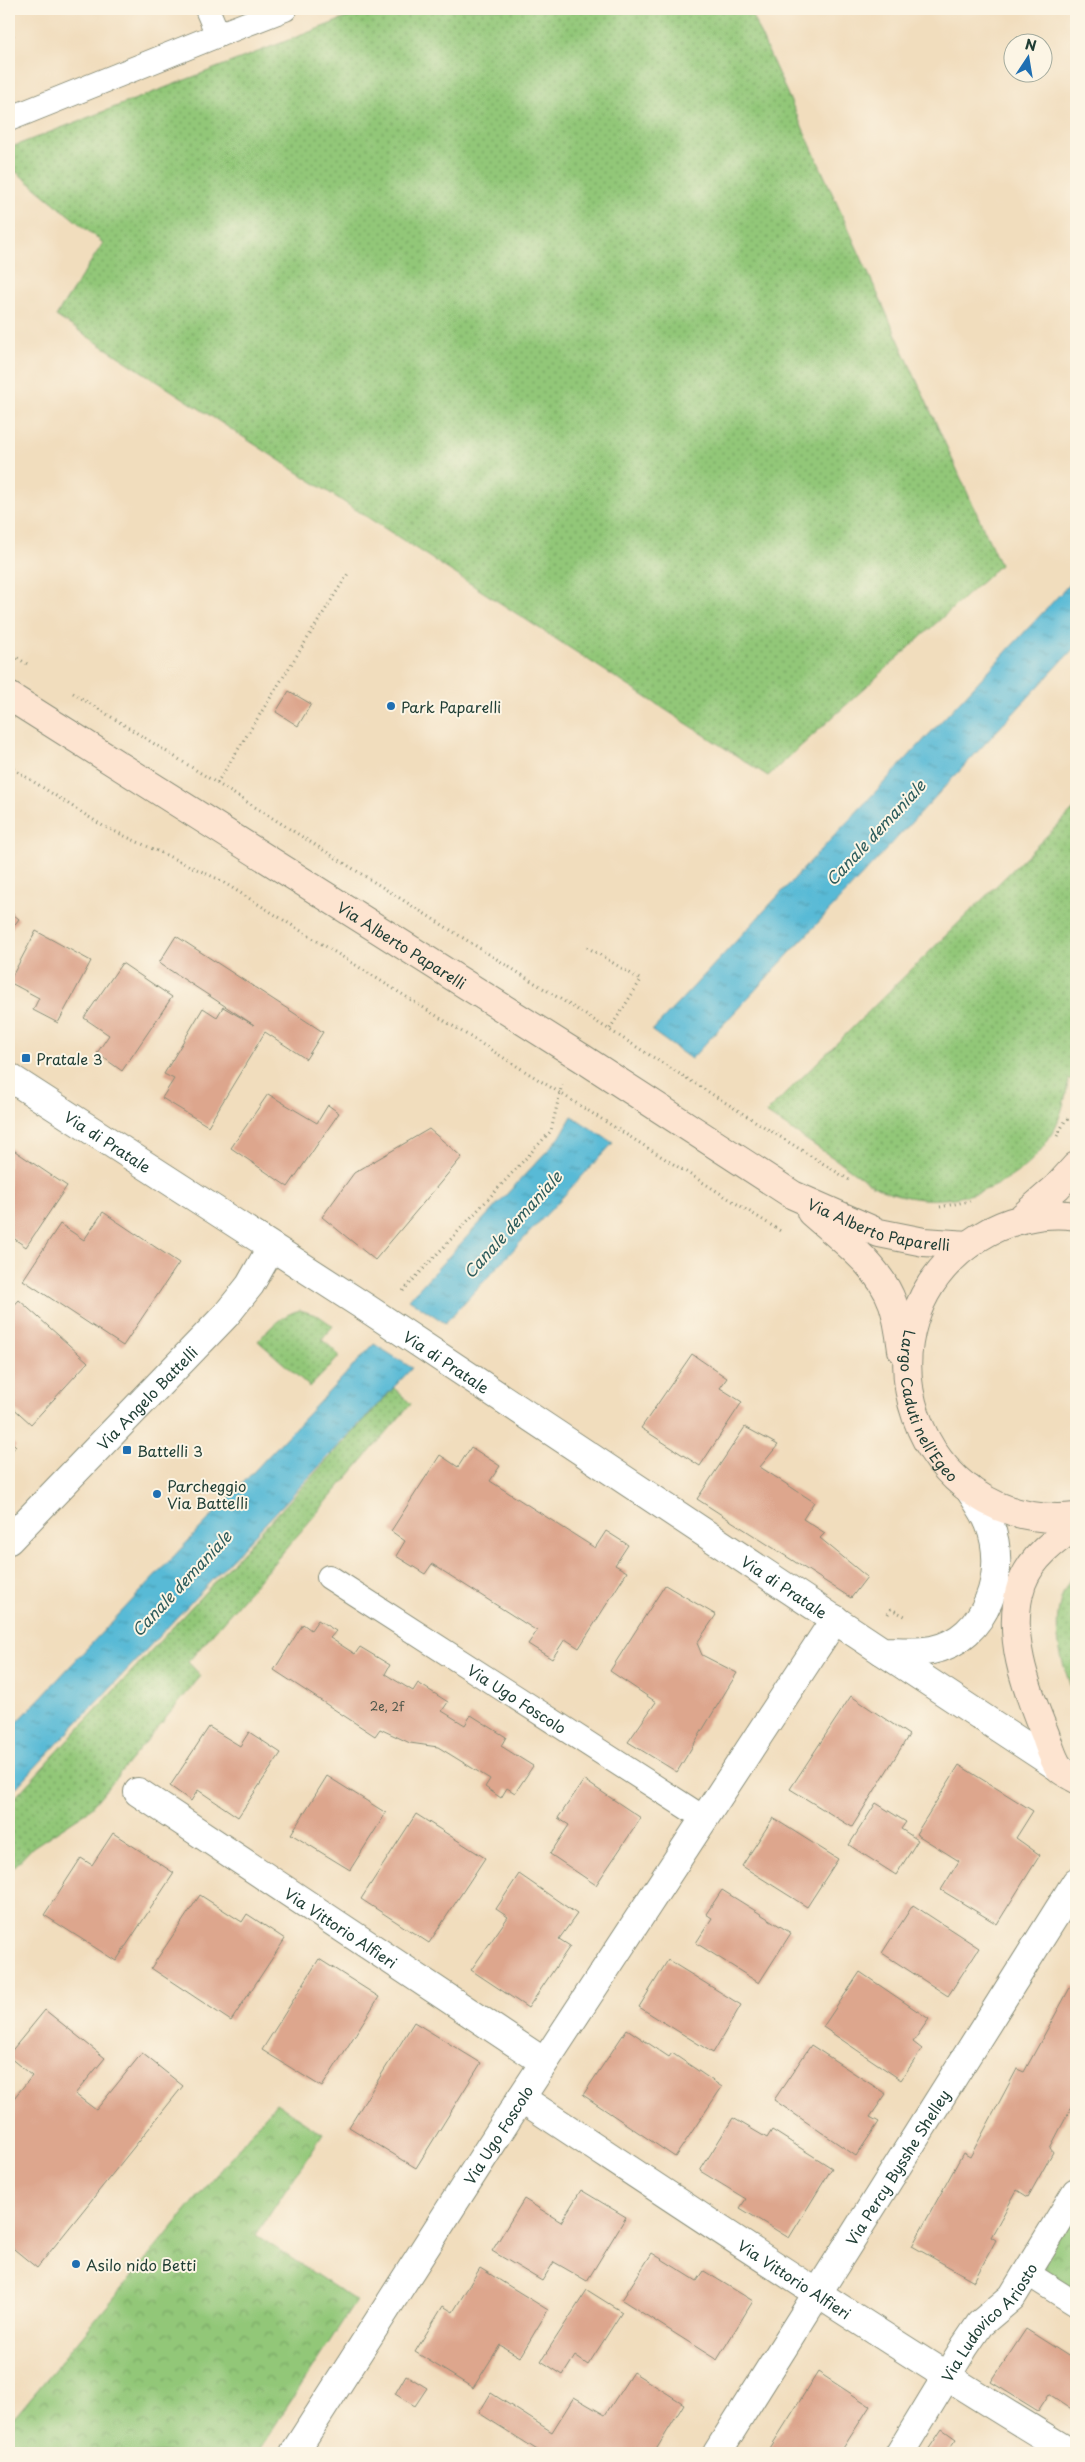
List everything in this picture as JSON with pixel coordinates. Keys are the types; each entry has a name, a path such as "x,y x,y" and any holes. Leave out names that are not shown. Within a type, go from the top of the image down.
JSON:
{"main road":[{"name":"Via Alberto Paparelli","path":"9,696 582,1058 793,1196 864,1260 878,1277 892,1302 898,1323 908,1386"},
{"path":"1019,1220 1057,1187 1076,1166"},
{"name":"Via Alberto Paparelli","path":"793,1196 879,1233 924,1242 968,1244"},
{"name":"Largo Caduti nell'Egeo","path":"1076,1216 1060,1215 1019,1220 1001,1226 968,1244 944,1266 920,1302 908,1344 908,1386 916,1419 931,1449 944,1467 969,1489 990,1502 1026,1514 1062,1518 1076,1517"},
{"name":"Via di Pratale","path":"1068,1774 1029,1693 1016,1622 1023,1582 1034,1562 1046,1548 1076,1526"}],"street":[{"name":"Via di Pratale","path":"9,1077 271,1248 391,1309 432,1352 1068,1774"},
{"name":"Via Angelo Battelli","path":"9,1540 226,1315 250,1285 271,1248"},
{"path":"875,1646 914,1651 942,1647 958,1640 971,1630 987,1608 995,1568 994,1540 989,1522 969,1489"},
{"name":"Via Ugo Foscolo","path":"294,2453 544,2062 835,1619"},
{"name":"Via Vittorio Alfieri","path":"138,1792 544,2062"},
{"name":"Via Percy Bysshe Shelley","path":"717,2453 1076,1882"},
{"name":"Via Vittorio Alfieri","path":"521,2098 946,2378 1071,2453"},
{"name":"Via Ludovico Ariosto","path":"900,2453 980,2324 1012,2297 1076,2192"}],"lane":[{"path":"206,9 218,35"},
{"path":"9,119 285,9"},
{"name":"Via Ugo Foscolo","path":"329,1577 705,1819"},
{"path":"1027,2274 1076,2304"}],"path":[{"path":"217,783 349,572"},
{"path":"9,653 34,668"},
{"path":"67,689 610,1029 740,1113 858,1185"},
{"path":"9,766 103,826 218,879 558,1090 790,1237"},
{"path":"587,947 641,980 610,1029"},
{"path":"391,1309 551,1131 558,1103 558,1090"},
{"path":"1052,1143 1065,1121 1074,1116 1076,1104"},
{"path":"937,1207 972,1201"},
{"path":"875,1646 891,1609 910,1618"}],"green space":[{"path":"369,9 749,9 1000,565 768,776 56,316 103,243 9,166 9,148"},
{"path":"1076,807 1076,1080 1069,1079 1058,1120 1052,1133 1037,1154 1019,1171 997,1185 973,1194 948,1199 922,1199 897,1194 873,1185 766,1113"},
{"path":"300,1310 319,1316 333,1326 322,1339 340,1356 310,1387 258,1341 282,1318"},
{"path":"394,1388 411,1404 188,1662 201,1676 88,1811 33,1847 9,1872 9,1804"},
{"path":"1076,1567 1076,1698 1063,1663 1057,1627 1061,1598"},
{"path":"276,2103 323,2134 256,2235 356,2301 257,2453 13,2453 9,2450 9,2424"},
{"path":"1076,2192 1076,2304 1027,2273"}],"water":[{"name":"Canale demaniale","path":"1076,577 1076,646 691,1059 652,1031"},
{"name":"Canale demaniale","path":"572,1116 613,1143 445,1323 409,1299 560,1137"},
{"name":"Canale demaniale","path":"374,1344 412,1368 9,1795 9,1731"}],"building":[{"path":"9,23 14,36 9,39"},
{"path":"289,691 311,704 298,726 276,712"},
{"path":"9,911 19,919 9,932"},
{"path":"36,931 91,961 58,1023 33,1010 39,998 9,982"},
{"path":"176,936 323,1032 306,1059 265,1032 208,1126 162,1098 174,1079 164,1074 203,1008 217,1017 223,1007 254,1025 159,963"},
{"path":"122,963 172,997 122,1071 97,1053 109,1035 84,1018"},
{"path":"268,1094 317,1123 328,1105 339,1113 288,1187 231,1148"},
{"path":"429,1129 462,1157 375,1260 322,1217 354,1173"},
{"path":"9,1147 67,1186 26,1247 9,1235"},
{"path":"103,1212 179,1263 123,1346 23,1280 60,1224 84,1240"},
{"path":"19,1300 88,1362 31,1424 9,1404 9,1311"},
{"path":"692,1354 727,1378 720,1388 742,1402 700,1466 641,1428"},
{"path":"745,1427 778,1445 760,1467 814,1502 803,1519 825,1533 820,1538 867,1577 851,1598 697,1499"},
{"path":"9,1440 16,1446 9,1454"},
{"path":"471,1447 500,1466 490,1481 595,1548 606,1531 628,1545 615,1565 627,1572 579,1648 565,1639 552,1659 528,1644 537,1631 432,1564 425,1574 396,1556 405,1541 391,1531 440,1455 458,1467"},
{"path":"665,1585 716,1615 697,1643 702,1655 737,1673 677,1772 628,1742 656,1702 610,1671"},
{"path":"318,1620 336,1631 330,1638 355,1654 360,1647 390,1665 385,1674 413,1691 418,1683 448,1702 442,1711 465,1725 471,1715 506,1737 501,1746 533,1766 515,1793 507,1788 501,1798 485,1787 490,1779 438,1747 410,1743 380,1729 375,1736 274,1670 303,1624 311,1630"},
{"path":"851,1696 909,1735 852,1827 790,1789"},
{"path":"209,1727 240,1746 249,1732 281,1753 238,1817 198,1790 191,1801 170,1786"},
{"path":"959,1765 1033,1811 1016,1838 1040,1855 997,1924 941,1890 959,1861 916,1834"},
{"path":"327,1776 386,1813 350,1870 291,1834"},
{"path":"584,1780 641,1818 596,1885 550,1854 569,1825 558,1818"},
{"path":"876,1803 906,1822 901,1829 918,1840 896,1875 849,1845"},
{"path":"416,1814 485,1858 429,1943 361,1899"},
{"path":"773,1818 838,1859 807,1907 742,1866"},
{"path":"113,1833 174,1873 116,1961 44,1915 81,1858 92,1865"},
{"path":"519,1874 577,1914 559,1939 570,1946 528,2008 471,1970 508,1917 496,1909"},
{"path":"722,1890 791,1933 759,1983 696,1943 712,1918 706,1914"},
{"path":"200,1895 242,1922 247,1914 285,1939 231,2021 151,1968"},
{"path":"913,1905 979,1948 948,1996 882,1953"},
{"path":"319,1959 379,1997 322,2087 262,2050"},
{"path":"668,1960 741,2005 713,2053 639,2007"},
{"path":"860,1972 929,2019 913,2042 922,2049 901,2080 823,2027"},
{"path":"1072,1984 1076,1987 1076,2109 1072,2106 1050,2148 1053,2152 1028,2197 1017,2190 991,2237 996,2240 974,2281 912,2246 963,2153 970,2157 1017,2069 1024,2072"},
{"path":"45,2010 105,2058 75,2094 96,2110 142,2053 183,2086 37,2268 9,2245 9,2104 32,2076 9,2057 9,2054"},
{"path":"414,2022 481,2063 416,2168 349,2127"},
{"path":"627,2029 669,2057 672,2053 722,2087 675,2157 583,2095"},
{"path":"811,2045 886,2094 870,2117 879,2122 856,2156 774,2100"},
{"path":"733,2118 767,2138 772,2130 832,2168 789,2238 740,2208 746,2199 700,2171"},
{"path":"581,2190 626,2217 587,2281 554,2262 542,2281 492,2251 524,2199 561,2222"},
{"path":"652,2253 697,2281 704,2271 753,2301 717,2360 622,2300"},
{"path":"480,2268 548,2310 520,2357 500,2345 473,2388 415,2352 443,2306 453,2312"},
{"path":"587,2290 622,2312 588,2365 575,2356 563,2375 541,2361"},
{"path":"1026,2329 1076,2361 1076,2412 1049,2394 1038,2411 991,2382"},
{"path":"633,2372 684,2404 654,2453 636,2451 635,2453 542,2453 479,2413 491,2393 552,2432 574,2397 605,2415"},
{"path":"818,2372 870,2406 840,2453 767,2453"},
{"path":"406,2375 427,2388 415,2406 395,2394"},
{"path":"942,2429 956,2439 946,2453 926,2453"}],"place":[{"name":"Park Paparelli","path":"391,706"},
{"name":"Pratale 3","path":"26,1058"},
{"name":"Battelli 3","path":"127,1450"},
{"name":"Parcheggio Via Battelli","path":"157,1494"},
{"name":"Asilo nido Betti","path":"76,2264"}]}
